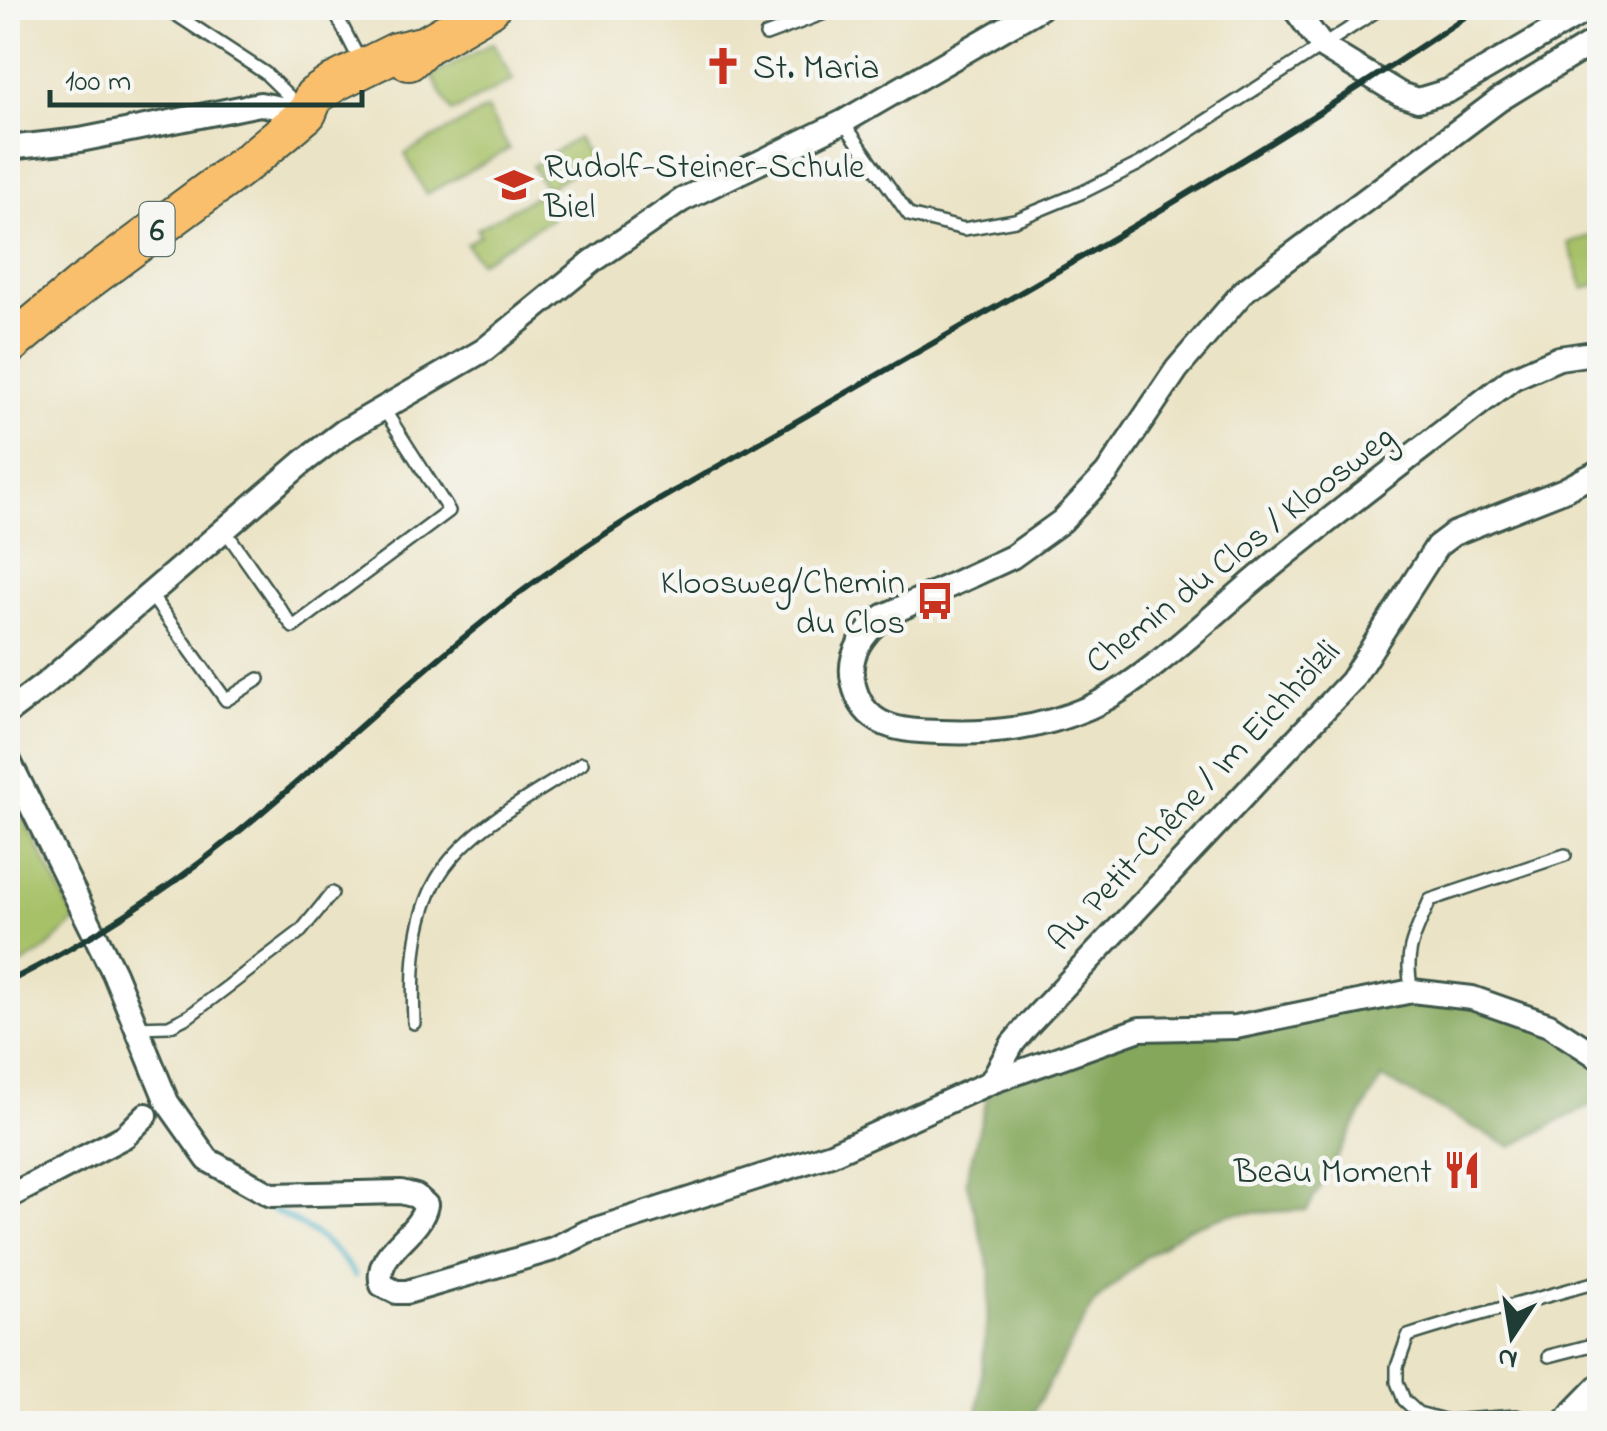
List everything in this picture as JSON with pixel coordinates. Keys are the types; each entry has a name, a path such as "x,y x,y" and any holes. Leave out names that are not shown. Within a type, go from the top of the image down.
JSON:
{"main road":[{"name":"6","path":"307,113 333,108 403,66 426,45 486,8"},
{"name":"6","path":"8,346 80,286 253,158 307,113 314,96 396,52 426,45"}],"street":[{"path":"8,712 303,462 383,408 484,350 594,261 682,200 843,122 1040,8"},
{"path":"1294,8 1323,46 1400,94 1418,100 1448,91 1590,8"},
{"name":"Chemin du Clos / Kloosweg","path":"1600,38 1499,100 1244,291 1177,369 1107,473 1062,522 1012,557 884,616 870,628 851,664 861,703 872,716 902,731 986,734 1054,722 1092,706 1131,682 1268,569 1513,378 1559,358 1600,352"},
{"path":"8,148 80,140 260,104 307,113"},
{"name":"Au Petit-Chêne / Im Eichhölzli","path":"992,1082 1013,1043 1030,1023 1351,681 1437,546 1466,528 1564,490 1600,471"},
{"path":"8,759 114,974 167,1102 208,1160 272,1195 401,1192 424,1202 422,1220 390,1252 380,1274 382,1285 396,1292 408,1292 552,1250 587,1232 831,1154 992,1082 1140,1029 1236,1027 1412,991 1472,998 1549,1024 1600,1058"},
{"path":"8,1197 125,1136 146,1115"},
{"path":"1562,1424 1600,1385"}],"lane":[{"path":"166,8 264,73 307,113"},
{"path":"342,8 335,12 364,68"},
{"path":"766,35 832,8"},
{"path":"843,122 909,216 964,229 1014,220 1084,192 1139,164 1380,8"},
{"path":"224,529 293,628 449,511 383,408"},
{"path":"150,594 226,700 259,679"},
{"path":"414,1023 412,978 417,942 437,880 479,832 582,763"},
{"path":"1412,991 1406,966 1408,950 1430,900 1565,856"},
{"path":"135,1027 169,1026 189,1016 300,931 332,893"},
{"path":"1542,1424 1516,1416 1448,1421 1418,1413 1404,1400 1397,1382 1397,1368 1408,1336 1500,1306 1522,1304 1600,1281"},
{"path":"1549,1356 1600,1343"}],"green space":[{"path":"493,43 513,80 452,112 432,76"},
{"path":"487,109 509,149 426,194 405,154"},
{"path":"577,138 591,161 546,189 532,166"},
{"path":"539,194 552,218 479,262 466,244 480,235 477,229"},
{"path":"1599,233 1599,283 1584,289 1568,243"},
{"path":"8,789 76,921 42,952 8,973"},
{"path":"1412,991 1472,998 1599,1058 1599,1100 1511,1147 1382,1078 1307,1210 1230,1214 1188,1228 1144,1258 1094,1303 1027,1423 977,1423 991,1273 966,1180 991,1082 1140,1029"}],"waterway":[{"path":"268,1207 327,1244 355,1276"}],"railway":[{"path":"8,982 120,918 200,863 472,631 579,551 652,504 1173,202 1478,8"}],"place":[{"name":"St. Maria","path":"723,66"},
{"name":"Rudolf-Steiner-Schule Biel","path":"514,185"},
{"name":"Kloosweg/Chemin du Clos","path":"935,601"},
{"name":"Beau Moment","path":"1462,1170"}]}
